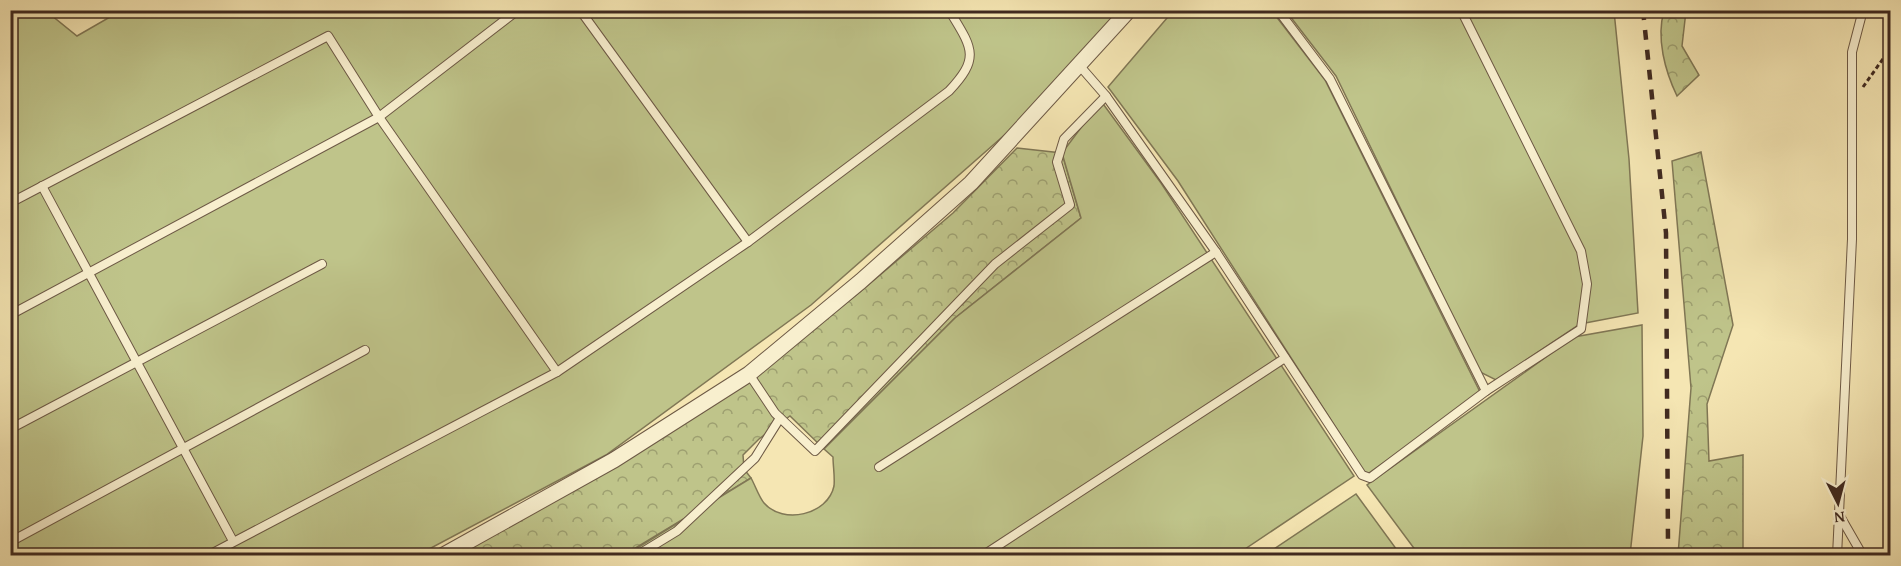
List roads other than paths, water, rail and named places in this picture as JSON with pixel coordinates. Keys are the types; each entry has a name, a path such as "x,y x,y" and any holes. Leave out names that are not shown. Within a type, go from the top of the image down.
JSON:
{"street":[{"path":"442,555 614,460 748,374 861,281 971,183 1129,10"}],"lane":[{"path":"10,315 379,117 518,10"},
{"path":"580,10 748,242"},
{"path":"207,555 557,372 748,242 949,91 966,73 971,61 966,37 949,10"},
{"path":"1278,10 1330,79 1486,391"},
{"path":"1078,65 1106,96 1216,252 1362,475 1370,478 1486,391 1581,330 1587,284 1581,251 1461,10"},
{"path":"1837,555 1852,239 1852,52 1863,10"},
{"path":"10,203 328,36 379,117 557,372"},
{"path":"748,374 780,417 815,451 995,264 1070,205 1057,162 1064,139 1106,96"},
{"path":"42,186 233,541"},
{"path":"879,467 1216,252"},
{"path":"10,429 322,264"},
{"path":"10,542 365,350"},
{"path":"982,555 1285,358"},
{"path":"636,555 677,531 754,458 780,417"},
{"path":"1839,515 1863,555"}],"railway":[{"path":"1643,10 1666,233 1668,545 1665,556"}]}
